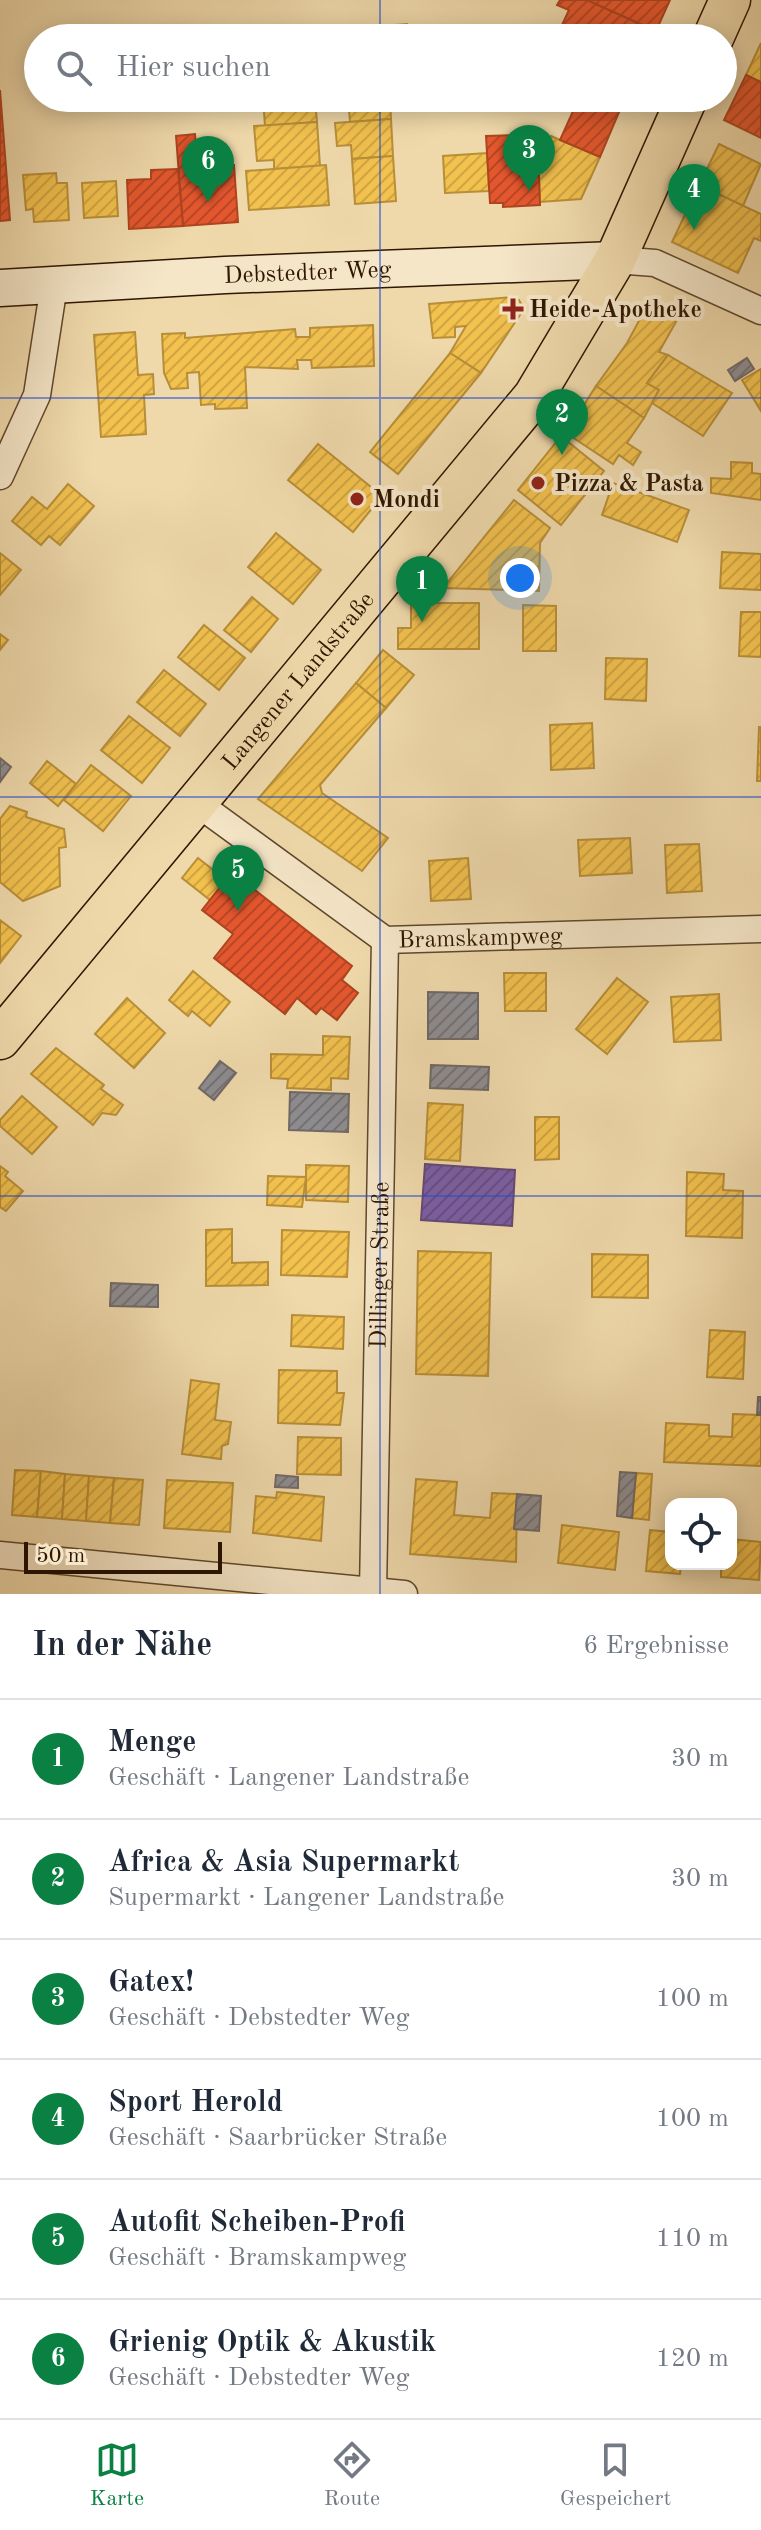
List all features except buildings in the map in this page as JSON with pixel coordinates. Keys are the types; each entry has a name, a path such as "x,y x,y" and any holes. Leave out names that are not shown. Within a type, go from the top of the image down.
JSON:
{"main road":[{"path":"719,24 730,0"},
{"name":"Langener Landstraße","path":"0,1039 512,425 555,367 615,260 681,112"}],"street":[{"name":"Debstedter Weg","path":"0,288 615,260"},
{"path":"615,260 655,263 761,311"},
{"path":"0,476 37,395 54,285"},
{"name":"Bramskampweg","path":"197,803 385,940 761,929"},
{"name":"Dillinger Straße","path":"373,1591 385,940"},
{"path":"0,1555 164,1582 404,1594"}],"place":[{"name":"Gatex!","path":"529,191"},
{"name":"Grienig Optik & Akustik","path":"208,202"},
{"name":"Sport Herold","path":"694,230"},
{"name":"Heide-Apotheke","path":"513,309"},
{"name":"Africa & Asia Supermarkt","path":"562,455"},
{"name":"Pizza & Pasta","path":"538,483"},
{"name":"Mondi","path":"357,499"},
{"name":"Menge","path":"422,622"},
{"name":"Autofit Scheiben-Profi","path":"238,911"}]}
